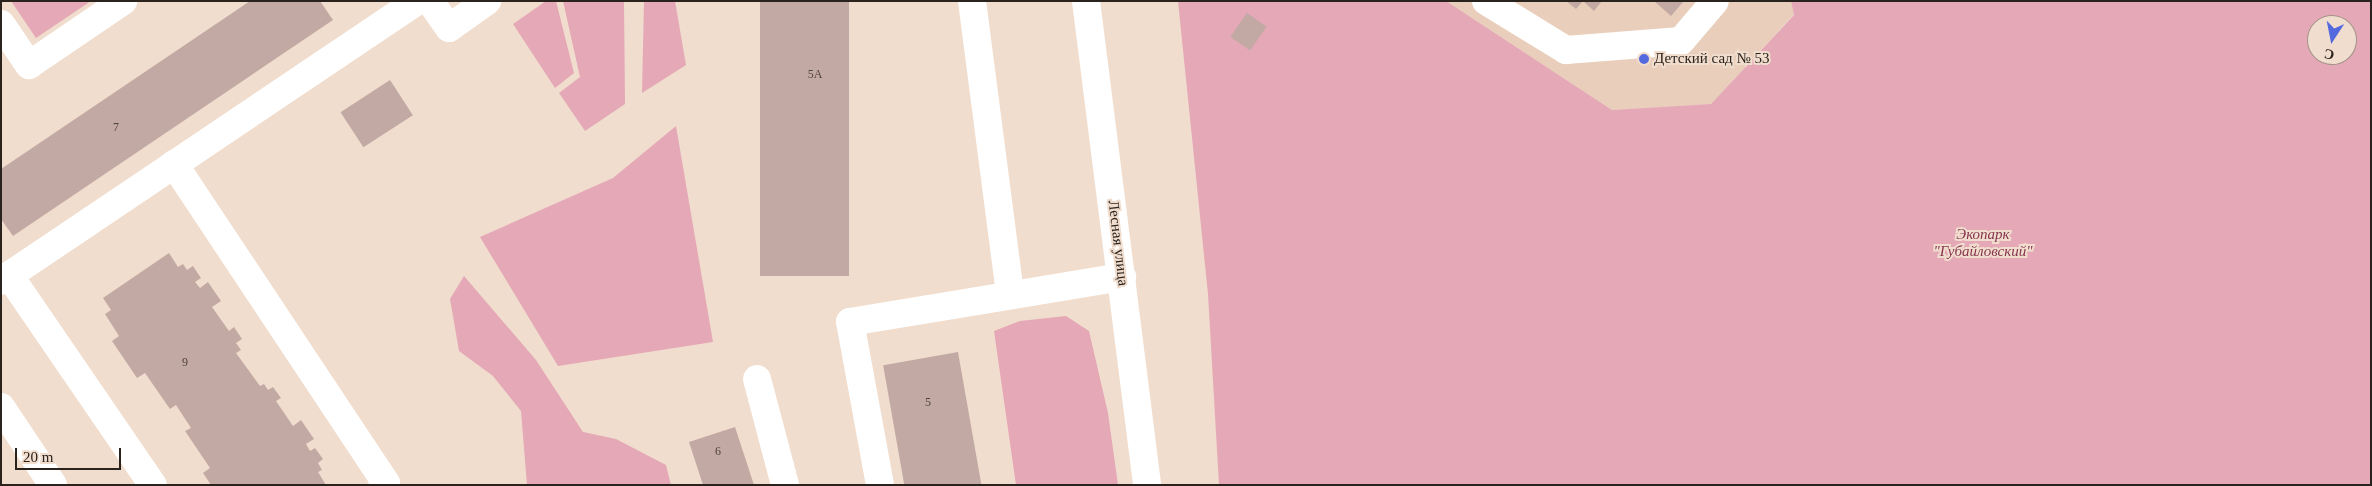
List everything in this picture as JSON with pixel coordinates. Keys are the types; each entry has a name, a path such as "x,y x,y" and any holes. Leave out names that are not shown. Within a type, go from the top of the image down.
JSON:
{"street":[{"path":"1,24 29,65 123,1"},
{"path":"153,485 5,278 417,1"},
{"path":"430,1 449,28 487,1"},
{"path":"972,1 1010,295"},
{"name":"Лесная улица","path":"1086,1 1147,485"},
{"path":"1486,1 1566,50 1681,41 1715,1"},
{"path":"174,164 386,482 382,485"},
{"path":"880,485 850,322 1122,276"},
{"path":"757,380 785,485"},
{"path":"1,407 53,485"}],"shaded area":[{"name":"Детский сад № 53","path":"1446,1 1791,1 1794,14 1711,104 1612,110"}],"green space":[{"path":"11,1 91,1 36,38"},
{"path":"546,1 556,1 574,73 555,88 513,24"},
{"path":"563,1 624,1 625,104 585,131 559,93 580,77"},
{"path":"644,1 675,1 686,65 642,93"},
{"name":"Экопарк \"Губайловский\"","path":"1178,1 1446,1 1612,110 1711,104 1794,15 1791,1 2371,1 2371,485 1219,485 1208,294"},
{"path":"676,126 713,342 558,366 480,237 613,178"},
{"path":"464,276 536,360 583,432 616,439 666,465 671,485 527,485 521,411 493,376 459,351 450,299"},
{"path":"1066,316 1089,331 1108,413 1118,485 1016,485 994,331 1020,321"}],"building":[{"path":"250,1 320,1 333,20 13,236 1,219 1,169"},
{"path":"760,1 849,1 849,276 760,276"},
{"path":"1566,1 1583,1 1576,9"},
{"path":"1583,1 1602,1 1594,11"},
{"path":"1654,1 1684,1 1671,16"},
{"path":"1247,13 1267,27 1250,51 1230,37"},
{"path":"390,80 413,115 363,147 341,112"},
{"path":"169,253 178,267 183,264 187,270 193,266 201,278 195,282 200,288 208,282 221,301 212,307 229,331 234,327 242,339 236,343 241,350 236,353 260,386 264,384 268,390 273,387 281,398 276,401 293,426 301,420 314,439 306,444 310,451 315,448 323,459 318,463 322,470 318,472 326,485 211,485 203,473 210,468 185,431 191,428 176,405 170,409 145,373 137,378 112,341 119,336 105,314 111,310 103,298"},
{"path":"958,352 981,485 904,485 883,365"},
{"path":"735,427 754,485 703,485 689,442"}],"place":[{"name":"Детский сад № 53","path":"1644,59"}]}
